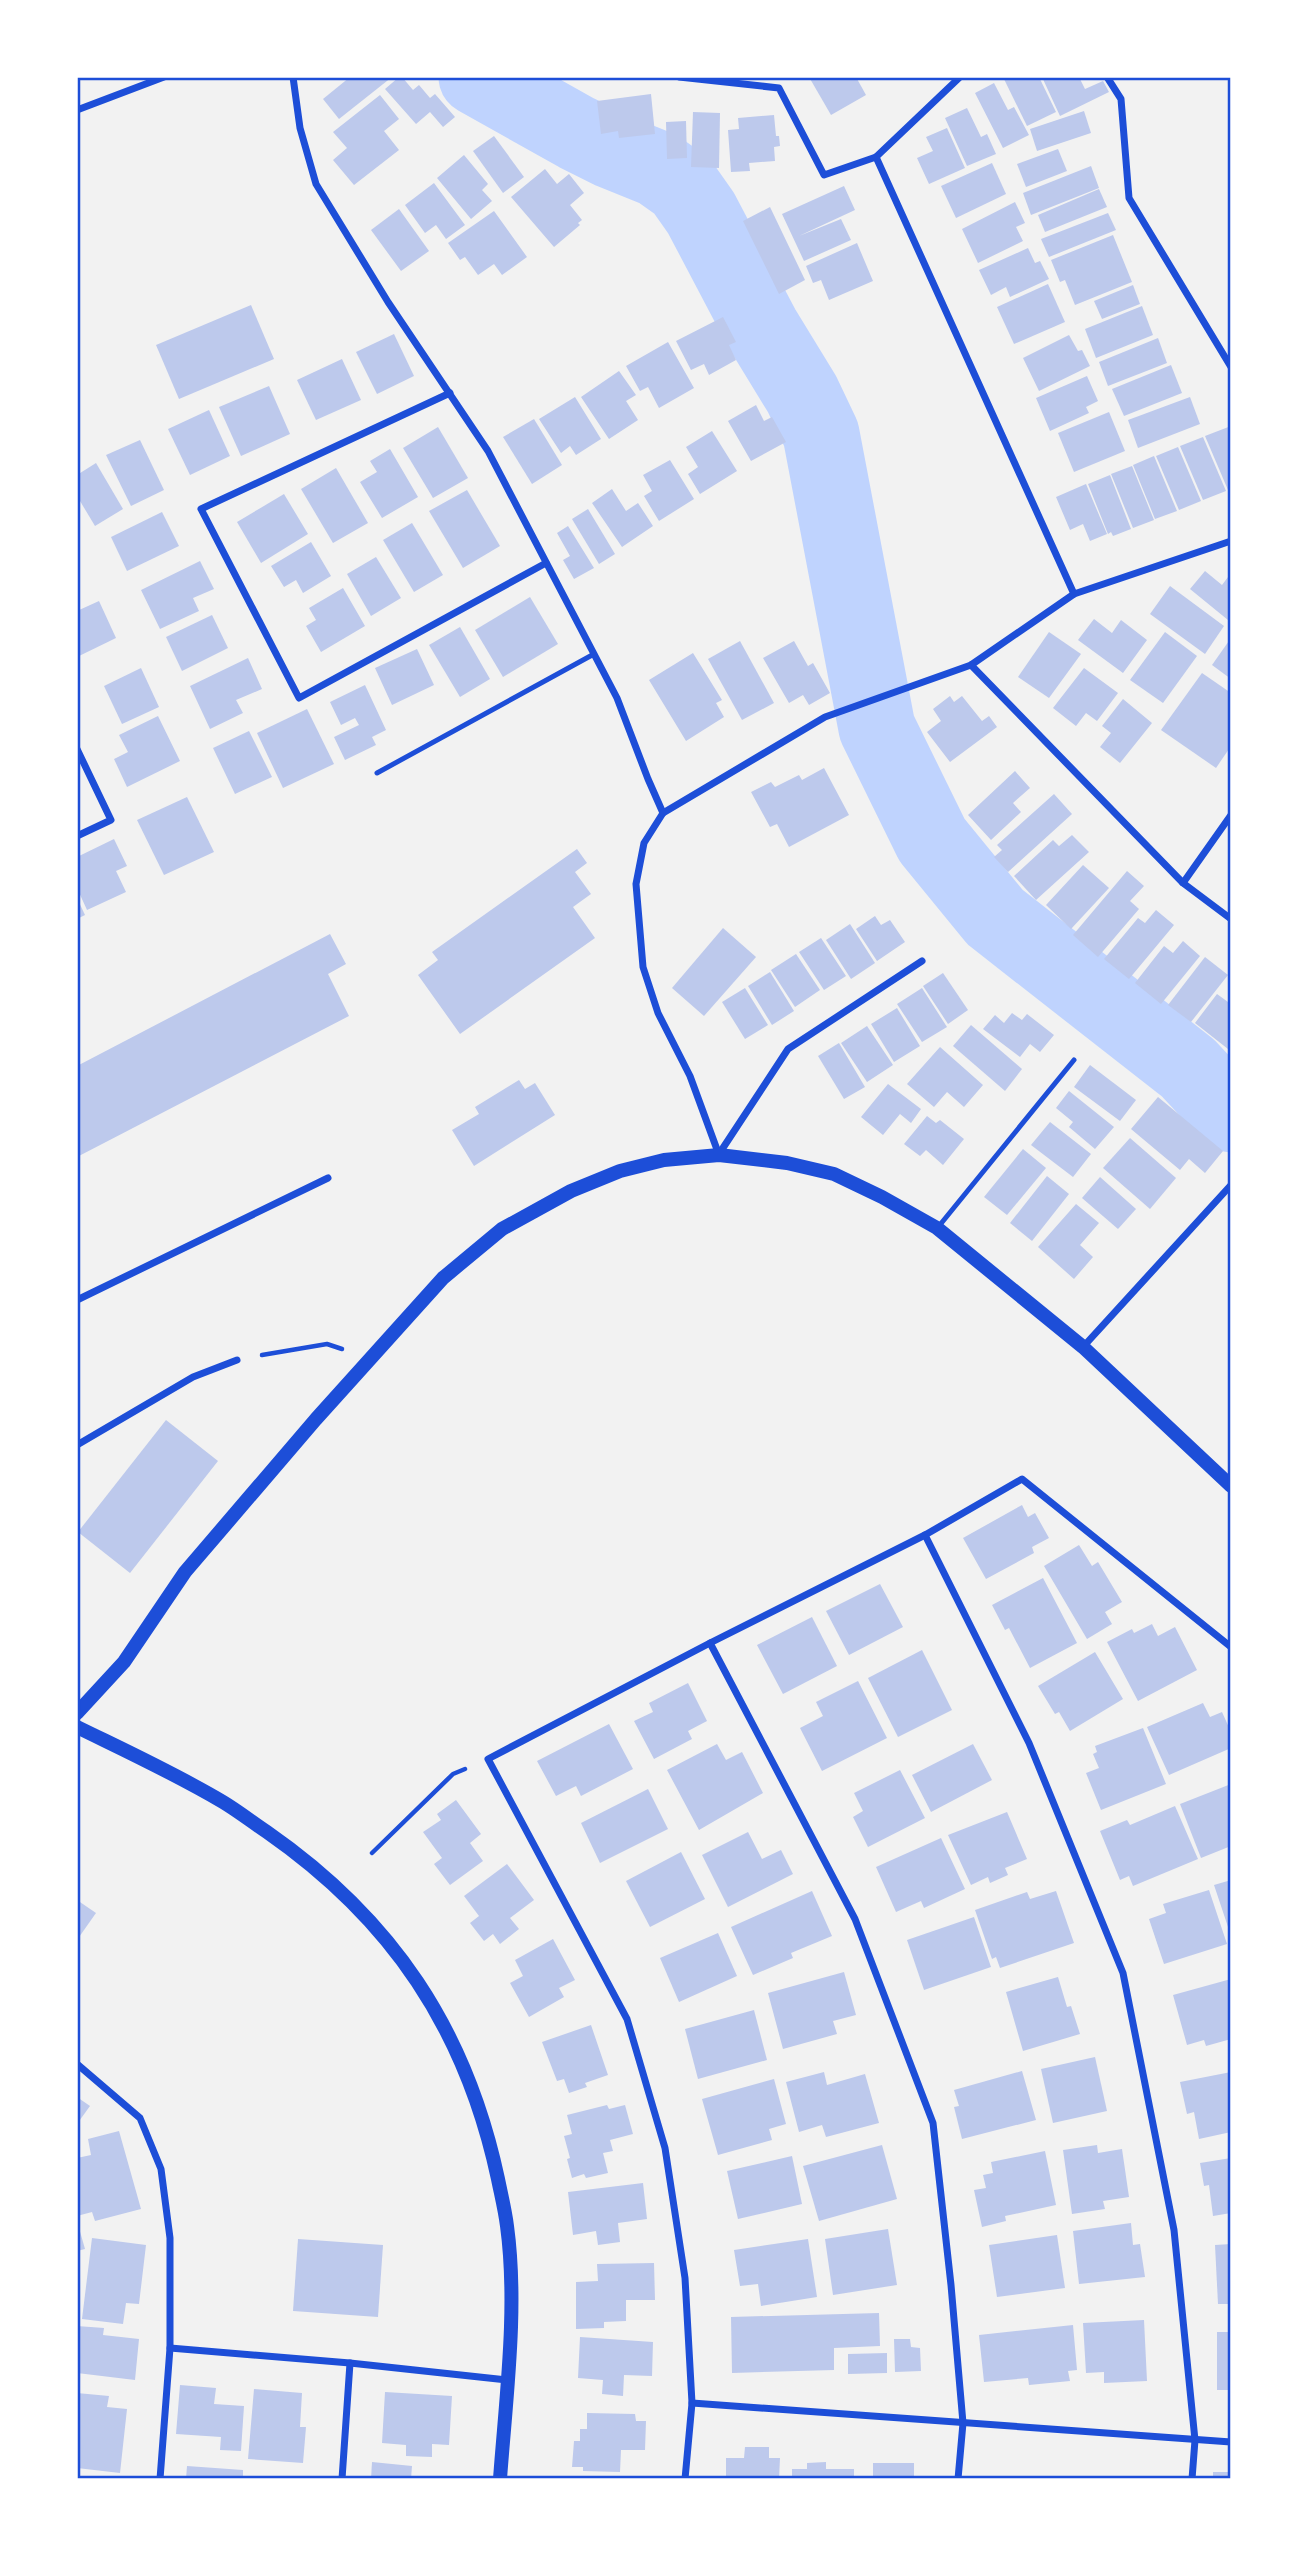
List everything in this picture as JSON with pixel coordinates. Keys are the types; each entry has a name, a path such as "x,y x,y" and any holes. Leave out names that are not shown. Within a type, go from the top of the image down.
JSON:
{"main road":[{"path":"77,1713 124,1662 186,1572 443,1278 502,1229 571,1191 620,1171 664,1160 719,1155 787,1163 834,1174 937,1228 1083,1348 1231,1486"},
{"path":"77,1727 225,1803 294,1851 337,1886 394,1950 425,1993 454,2044 477,2101 494,2160 507,2225 511,2291 500,2479"}],"street":[{"path":"77,110 164,77"},
{"path":"293,77 300,128 316,184 388,303 488,451 617,698 663,813"},
{"path":"679,77 779,88 824,176 876,157 960,77"},
{"path":"1107,77 1121,99 1129,198 1231,367"},
{"path":"876,157 1074,594"},
{"path":"450,393 201,509 299,698 546,562"},
{"path":"719,1155 690,1076 657,1013 643,967 636,884 644,843 663,813 825,717 971,665 1074,594 1231,541"},
{"path":"971,665 1183,883 1231,919"},
{"path":"77,749 111,820 77,836"},
{"path":"1183,883 1231,816"},
{"path":"719,1155 788,1049 922,961"},
{"path":"77,1300 328,1178"},
{"path":"1083,1348 1231,1185"},
{"path":"77,1445 193,1377 237,1360"},
{"path":"685,2479 692,2403 684,2278 665,2148 627,2019 488,1759 925,1535 1023,1479 1231,1647"},
{"path":"925,1535 1029,1743 1123,1973 1174,2230 1195,2440 1192,2479"},
{"path":"710,1643 855,1919 933,2123 963,2423 958,2479"},
{"path":"77,2064 140,2118 161,2169 170,2238 170,2348 160,2479"},
{"path":"170,2348 507,2380"},
{"path":"342,2479 350,2363"},
{"path":"692,2403 1231,2442"}],"lane":[{"path":"377,773 594,654"},
{"path":"937,1228 1074,1060"}],"path":[{"path":"237,1360 327,1344 371,1359"},
{"path":"372,1853 453,1774"}],"building":[{"path":"350,77 392,77 339,119 323,99"},
{"path":"399,77 413,90 419,85 430,98 435,94 455,117 443,127 430,112 416,124 385,89"},
{"path":"809,77 856,77 866,95 831,115"},
{"path":"1003,77 1039,77 1056,112 1027,126"},
{"path":"1042,77 1079,77 1085,89 1103,81 1109,92 1060,116"},
{"path":"994,83 1008,110 1014,107 1029,135 1003,148 975,93"},
{"path":"651,94 655,134 619,138 618,131 601,134 597,101"},
{"path":"380,95 399,119 384,131 399,150 354,185 333,160 347,148 333,132"},
{"path":"967,108 981,137 987,134 996,154 967,166 945,118"},
{"path":"1084,111 1091,133 1037,151 1030,129"},
{"path":"693,112 720,113 719,168 691,167"},
{"path":"774,115 780,146 774,147 775,161 749,163 750,171 731,172 728,130 739,129 738,118"},
{"path":"686,121 687,158 667,159 666,122"},
{"path":"947,128 965,168 929,184 917,158 933,151 926,137"},
{"path":"494,136 524,177 503,193 473,151"},
{"path":"1058,149 1067,171 1026,187 1017,164"},
{"path":"464,155 488,184 482,190 492,201 471,219 437,178"},
{"path":"992,163 1006,194 956,218 941,186"},
{"path":"1091,166 1099,188 1031,215 1023,193"},
{"path":"545,169 557,184 569,174 584,193 570,205 582,220 578,223 580,225 554,247 511,197"},
{"path":"434,183 465,225 446,239 436,225 425,233 405,205"},
{"path":"844,186 855,210 799,236 841,219 851,240 804,261 782,214"},
{"path":"1099,189 1107,207 1045,232 1038,215"},
{"path":"1015,202 1025,223 1016,227 1023,241 978,263 962,229"},
{"path":"770,207 805,280 779,294 743,221"},
{"path":"399,209 429,251 401,271 371,230"},
{"path":"494,211 527,257 502,275 494,264 478,275 465,257 460,260 448,243"},
{"path":"1108,213 1116,230 1049,257 1041,239"},
{"path":"1113,235 1132,282 1075,305 1065,280 1060,282 1051,260"},
{"path":"857,243 873,281 829,300 821,280 813,283 806,266"},
{"path":"1028,248 1035,263 1040,261 1049,279 1010,297 1006,287 991,295 979,270"},
{"path":"1048,284 1065,322 1014,344 997,307"},
{"path":"1133,285 1140,304 1102,319 1094,301"},
{"path":"251,305 274,359 179,399 156,345"},
{"path":"1142,306 1153,335 1096,358 1085,329"},
{"path":"723,317 736,342 729,345 736,360 709,375 704,364 691,370 676,341"},
{"path":"394,334 414,376 377,394 356,352"},
{"path":"1069,335 1078,351 1082,350 1090,366 1039,391 1023,358"},
{"path":"1158,338 1167,363 1108,386 1099,362"},
{"path":"668,342 694,388 659,408 648,387 640,391 626,366"},
{"path":"342,359 361,400 316,420 297,380"},
{"path":"1171,365 1182,393 1124,416 1112,389"},
{"path":"619,371 636,395 626,401 638,420 609,439 581,397"},
{"path":"1087,376 1098,401 1086,407 1089,413 1050,431 1036,398"},
{"path":"269,386 290,434 241,456 219,407"},
{"path":"575,397 601,439 576,455 570,446 561,453 539,419"},
{"path":"1190,397 1200,424 1138,448 1128,420"},
{"path":"756,405 764,421 772,417 786,442 751,461 728,421"},
{"path":"209,410 230,456 190,475 168,429"},
{"path":"1109,412 1125,451 1074,472 1058,433"},
{"path":"534,419 562,465 532,484 503,437"},
{"path":"1231,426 1231,489 1228,490 1205,436"},
{"path":"438,427 468,478 433,498 403,448"},
{"path":"712,431 737,471 700,494 688,474 698,467 686,447"},
{"path":"1203,437 1226,491 1203,500 1180,446"},
{"path":"140,440 164,490 131,506 106,455"},
{"path":"1178,447 1201,501 1179,510 1156,456"},
{"path":"390,449 418,497 382,518 360,482 377,472 370,461"},
{"path":"1154,456 1177,511 1155,519 1133,465"},
{"path":"670,460 694,499 659,521 644,496 652,491 643,475"},
{"path":"96,463 123,509 95,526 77,496 77,475"},
{"path":"1132,466 1154,520 1133,528 1111,474"},
{"path":"336,468 368,523 333,543 301,489"},
{"path":"1110,475 1131,529 1113,536 1111,532 1108,534 1088,484"},
{"path":"1086,484 1107,534 1090,541 1083,524 1070,530 1056,497"},
{"path":"612,489 626,511 638,503 653,526 622,547 592,503"},
{"path":"467,490 500,546 463,568 429,511"},
{"path":"284,494 308,534 261,563 237,522"},
{"path":"588,509 615,554 599,564 572,519"},
{"path":"162,512 179,546 127,571 111,537"},
{"path":"412,523 443,575 414,592 383,540"},
{"path":"568,526 594,568 574,579 563,560 570,556 557,533"},
{"path":"311,542 331,576 303,593 296,580 284,587 271,566"},
{"path":"376,557 401,598 371,616 347,574"},
{"path":"200,561 214,589 193,598 199,611 160,629 141,590"},
{"path":"1205,571 1222,585 1231,573 1231,616 1228,620 1190,589"},
{"path":"1170,586 1224,626 1205,654 1150,614"},
{"path":"343,588 365,626 321,652 306,626 316,620 309,608"},
{"path":"530,597 558,644 503,677 475,630"},
{"path":"99,601 116,638 77,657 77,611"},
{"path":"212,615 228,648 182,671 166,637"},
{"path":"1094,619 1112,633 1121,620 1147,640 1123,673 1078,640"},
{"path":"460,627 490,679 460,697 429,645"},
{"path":"1049,632 1081,654 1049,698 1018,677"},
{"path":"1165,632 1197,656 1163,703 1130,680"},
{"path":"1231,638 1231,679 1212,665"},
{"path":"740,641 774,703 742,720 708,659"},
{"path":"794,641 808,666 813,663 830,693 809,705 803,695 789,703 763,658"},
{"path":"417,649 434,685 392,705 375,668"},
{"path":"693,653 722,700 716,703 724,717 686,741 649,680"},
{"path":"248,658 262,689 236,700 243,713 210,729 190,686"},
{"path":"141,668 159,707 122,724 104,686"},
{"path":"1084,668 1118,693 1097,721 1086,713 1076,726 1053,708"},
{"path":"1202,673 1231,693 1231,746 1216,768 1161,730"},
{"path":"365,685 386,730 372,737 376,745 345,760 334,737 359,725 355,718 341,725 330,702"},
{"path":"950,696 954,702 962,696 982,721 989,716 997,727 950,762 927,732 941,721 933,709"},
{"path":"1123,699 1152,723 1120,763 1100,747 1111,733 1102,726"},
{"path":"307,709 334,764 283,788 257,733"},
{"path":"158,716 180,761 127,787 114,759 128,752 119,735"},
{"path":"249,731 272,777 235,794 213,748"},
{"path":"824,768 849,815 789,847 777,824 770,827 751,792 771,782 775,787 799,775 802,780"},
{"path":"1015,771 1030,788 1013,803 1021,812 991,840 968,815"},
{"path":"1054,794 1072,814 1008,872 994,857 1002,850 997,845"},
{"path":"187,797 214,852 164,875 137,820"},
{"path":"1072,835 1089,852 1036,900 1014,876 1053,840 1059,846"},
{"path":"114,839 127,866 116,871 126,892 87,910 77,888 77,857"},
{"path":"577,849 587,863 575,872 591,894 573,907 595,938 460,1034 418,975 438,960 432,952"},
{"path":"1083,865 1109,888 1071,929 1046,905"},
{"path":"1127,871 1144,886 1130,901 1139,909 1098,957 1073,935"},
{"path":"77,898 85,915 77,919"},
{"path":"1156,910 1174,925 1129,979 1104,959 1138,918 1145,923"},
{"path":"875,916 881,925 890,920 905,942 877,961 856,929"},
{"path":"850,924 875,963 851,979 826,940"},
{"path":"723,928 756,957 704,1016 672,988"},
{"path":"330,934 346,964 328,974 349,1016 77,1157 77,1066"},
{"path":"821,938 846,976 824,990 799,952"},
{"path":"1183,941 1200,956 1161,1004 1135,983 1164,946 1173,953"},
{"path":"796,954 820,990 795,1007 771,970"},
{"path":"1205,957 1228,975 1191,1022 1168,1005"},
{"path":"770,972 794,1011 772,1025 748,986"},
{"path":"943,973 968,1010 948,1024 923,986"},
{"path":"745,988 768,1025 745,1039 722,1002"},
{"path":"922,988 947,1027 922,1042 897,1004"},
{"path":"1217,994 1228,1002 1231,998 1231,1044 1228,1049 1195,1023"},
{"path":"897,1008 920,1046 894,1062 871,1024"},
{"path":"1012,1013 1022,1020 1027,1014 1054,1035 1040,1052 1030,1044 1020,1057 983,1029 995,1015 1004,1023"},
{"path":"971,1025 1022,1069 1005,1091 953,1046"},
{"path":"867,1026 893,1065 867,1082 841,1043"},
{"path":"839,1043 865,1087 844,1099 818,1056"},
{"path":"940,1047 983,1085 964,1107 947,1092 934,1107 907,1084"},
{"path":"1090,1065 1136,1100 1120,1121 1074,1087"},
{"path":"519,1080 525,1089 535,1083 555,1115 474,1166 452,1130 479,1114 475,1107"},
{"path":"888,1084 921,1109 911,1123 900,1114 883,1135 861,1117"},
{"path":"1069,1091 1114,1127 1095,1149 1069,1127 1073,1122 1056,1108"},
{"path":"1158,1097 1223,1151 1205,1173 1189,1159 1180,1170 1131,1129"},
{"path":"927,1116 936,1123 940,1120 964,1139 943,1165 926,1150 920,1156 904,1144"},
{"path":"1050,1122 1091,1154 1073,1177 1031,1145"},
{"path":"1130,1138 1176,1178 1150,1209 1103,1168"},
{"path":"1023,1149 1046,1168 1007,1215 984,1197"},
{"path":"1047,1176 1069,1194 1032,1241 1010,1223"},
{"path":"1100,1177 1136,1209 1118,1229 1082,1198"},
{"path":"1076,1204 1099,1223 1080,1245 1093,1257 1074,1279 1038,1247"},
{"path":"166,1420 218,1461 130,1573 78,1532"},
{"path":"1022,1505 1028,1517 1035,1513 1049,1538 1032,1547 1034,1553 986,1579 963,1538"},
{"path":"1079,1545 1092,1566 1098,1562 1122,1602 1105,1612 1112,1624 1087,1639 1044,1566"},
{"path":"1043,1578 1077,1643 1030,1668 1009,1628 1005,1630 992,1605"},
{"path":"880,1584 903,1627 849,1655 826,1611"},
{"path":"812,1617 837,1666 783,1694 757,1645"},
{"path":"1152,1624 1158,1636 1175,1627 1197,1670 1138,1701 1107,1642 1132,1629 1134,1633"},
{"path":"922,1650 952,1710 898,1737 868,1678"},
{"path":"1095,1652 1123,1699 1070,1731 1059,1712 1055,1714 1038,1686"},
{"path":"858,1681 887,1738 822,1771 800,1728 823,1716 816,1702"},
{"path":"688,1683 707,1721 688,1731 692,1739 654,1759 634,1721 653,1712 649,1703"},
{"path":"1203,1703 1210,1717 1222,1712 1231,1732 1231,1748 1169,1775 1147,1727"},
{"path":"609,1724 633,1769 581,1796 576,1786 556,1796 537,1761"},
{"path":"1143,1728 1166,1784 1101,1810 1086,1773 1099,1768 1093,1754 1097,1752 1095,1746"},
{"path":"717,1744 726,1760 742,1752 763,1793 699,1830 667,1770"},
{"path":"973,1744 992,1780 931,1812 912,1775"},
{"path":"900,1770 925,1818 868,1847 853,1817 863,1811 854,1793"},
{"path":"1231,1784 1231,1846 1201,1858 1180,1804"},
{"path":"648,1789 668,1829 600,1863 581,1823"},
{"path":"456,1800 481,1834 470,1843 483,1861 450,1885 434,1864 442,1858 423,1832 441,1820 437,1814"},
{"path":"1175,1806 1198,1859 1133,1886 1129,1876 1120,1880 1100,1831 1127,1820 1130,1825"},
{"path":"1007,1812 1027,1859 1005,1868 1008,1875 990,1883 988,1877 971,1885 948,1835"},
{"path":"748,1832 762,1859 781,1850 793,1874 728,1907 702,1855"},
{"path":"941,1838 965,1889 924,1908 921,1901 896,1912 876,1867"},
{"path":"681,1852 705,1899 650,1927 626,1881"},
{"path":"507,1864 534,1900 510,1918 519,1929 500,1944 493,1934 484,1941 470,1923 479,1916 464,1896"},
{"path":"1231,1880 1231,1936 1214,1885"},
{"path":"1209,1890 1227,1944 1164,1964 1149,1919 1166,1913 1163,1904"},
{"path":"812,1891 832,1936 791,1953 793,1958 753,1975 731,1927"},
{"path":"1056,1891 1074,1943 1000,1968 996,1957 992,1959 975,1910 1027,1892 1030,1899"},
{"path":"77,1900 96,1913 77,1940"},
{"path":"974,1917 991,1967 924,1990 907,1940"},
{"path":"718,1933 737,1976 679,2002 660,1958"},
{"path":"553,1939 575,1980 559,1988 564,1997 529,2017 510,1983 523,1976 515,1960"},
{"path":"844,1972 856,2015 833,2021 837,2034 783,2049 768,1993"},
{"path":"1058,1977 1067,2007 1071,2006 1080,2034 1023,2051 1006,1992"},
{"path":"1231,1979 1231,2039 1206,2046 1204,2040 1187,2045 1173,1995"},
{"path":"754,2010 767,2060 698,2079 685,2029"},
{"path":"591,2025 608,2075 585,2083 587,2087 569,2093 564,2079 557,2081 542,2042"},
{"path":"1095,2057 1107,2111 1053,2123 1041,2069"},
{"path":"1022,2071 1036,2120 962,2139 954,2107 959,2106 954,2090"},
{"path":"824,2072 827,2085 865,2074 879,2123 826,2137 822,2125 799,2132 786,2082"},
{"path":"1231,2072 1231,2132 1199,2139 1194,2112 1187,2114 1180,2082"},
{"path":"774,2079 786,2124 769,2129 772,2140 718,2155 702,2099"},
{"path":"77,2097 90,2106 77,2124"},
{"path":"607,2105 609,2109 625,2105 633,2134 610,2140 613,2151 603,2153 608,2173 586,2178 584,2174 572,2178 564,2136 572,2134 567,2115"},
{"path":"119,2131 141,2209 95,2221 92,2212 77,2216 77,2158 91,2155 88,2139"},
{"path":"882,2145 897,2199 819,2221 803,2166"},
{"path":"1097,2145 1098,2153 1122,2149 1129,2197 1103,2201 1105,2209 1072,2214 1063,2150"},
{"path":"1045,2151 1056,2205 1005,2216 1006,2221 982,2227 974,2190 986,2188 983,2175 993,2173 991,2162"},
{"path":"792,2156 802,2204 738,2219 727,2171"},
{"path":"1231,2158 1231,2213 1213,2216 1209,2185 1204,2186 1200,2163"},
{"path":"643,2183 647,2219 618,2223 620,2242 598,2245 596,2231 573,2235 568,2192"},
{"path":"77,2221 85,2249 77,2251"},
{"path":"1131,2223 1133,2245 1140,2244 1145,2277 1079,2284 1073,2231"},
{"path":"888,2229 897,2285 833,2295 825,2239"},
{"path":"1057,2235 1065,2288 997,2297 989,2245"},
{"path":"92,2238 146,2245 139,2304 126,2303 123,2324 82,2319"},
{"path":"298,2239 383,2245 378,2317 293,2311"},
{"path":"808,2239 817,2297 761,2306 758,2284 740,2286 734,2250"},
{"path":"1231,2244 1231,2304 1218,2304 1215,2245"},
{"path":"654,2263 655,2300 626,2300 626,2321 604,2322 604,2328 576,2329 576,2282 598,2281 597,2264"},
{"path":"879,2313 880,2346 834,2348 834,2370 732,2373 731,2317"},
{"path":"1144,2320 1147,2381 1104,2383 1104,2372 1086,2373 1083,2323"},
{"path":"1073,2325 1077,2370 1068,2371 1070,2381 1029,2385 1028,2378 984,2382 979,2335"},
{"path":"77,2326 104,2328 103,2335 139,2339 135,2380 77,2373"},
{"path":"1217,2332 1231,2332 1231,2390 1217,2390"},
{"path":"580,2337 653,2342 652,2376 624,2375 623,2396 602,2394 603,2380 578,2378"},
{"path":"894,2339 910,2339 911,2347 920,2348 921,2371 895,2372"},
{"path":"887,2353 887,2373 848,2374 848,2354"},
{"path":"180,2385 216,2388 214,2404 244,2406 241,2451 220,2450 221,2437 176,2434"},
{"path":"254,2389 302,2393 300,2427 306,2427 303,2463 248,2459"},
{"path":"385,2392 452,2396 449,2445 432,2444 432,2457 406,2456 406,2445 382,2443"},
{"path":"77,2393 109,2396 107,2407 127,2409 120,2473 77,2468"},
{"path":"587,2413 635,2414 636,2421 646,2421 645,2450 621,2450 620,2472 583,2471 583,2467 572,2467 574,2441 580,2441 580,2429 587,2429"},
{"path":"745,2447 769,2447 769,2458 780,2458 779,2479 726,2479 726,2458 744,2458"},
{"path":"372,2462 412,2466 411,2479 371,2479"},
{"path":"826,2462 826,2469 854,2469 854,2479 792,2479 792,2469 807,2469 807,2463"},
{"path":"873,2463 914,2463 914,2479 873,2479"},
{"path":"187,2466 243,2470 243,2479 186,2479"},
{"path":"1213,2472 1231,2472 1231,2479 1213,2479"}],"waterway":[{"path":"477,77 577,133 658,169 682,186 701,213 761,327 802,394 821,434 877,728 932,840 995,917 1188,1068 1231,1114"}]}
